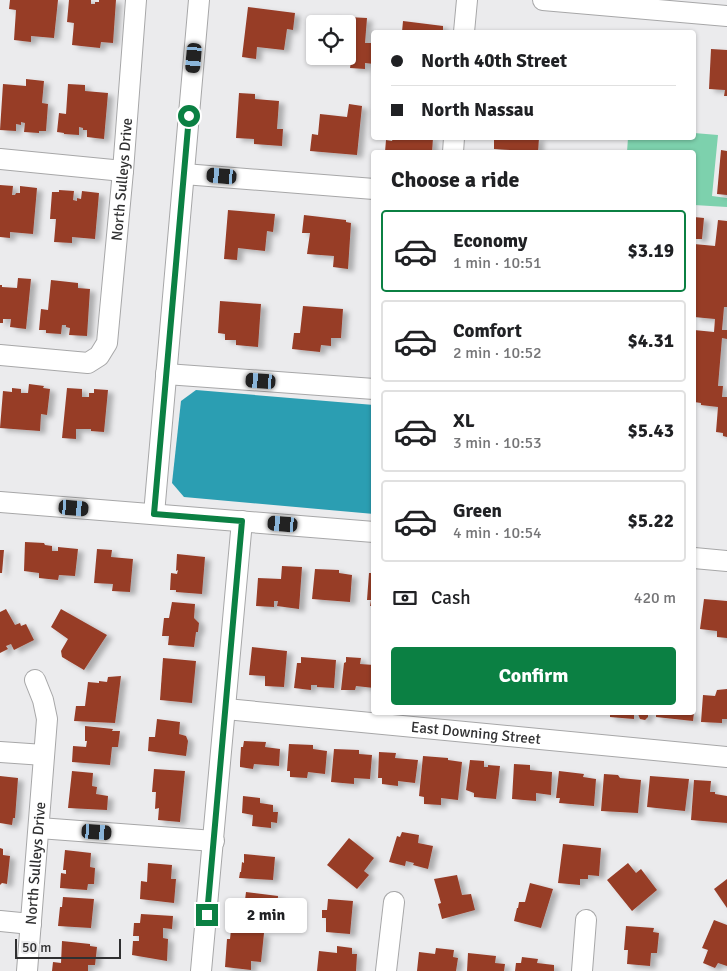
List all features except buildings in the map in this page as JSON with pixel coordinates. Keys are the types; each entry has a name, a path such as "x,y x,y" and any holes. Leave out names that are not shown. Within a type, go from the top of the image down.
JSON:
{"street":[{"name":"North Sulleys Drive","path":"0,355 88,363 99,356 107,342 136,0"},
{"path":"154,514 199,0"},
{"path":"464,30 467,0"},
{"path":"543,0 727,16"},
{"path":"0,159 123,170"},
{"path":"184,174 371,189"},
{"path":"166,374 371,389"},
{"path":"0,502 371,532"},
{"path":"202,971 242,521"},
{"path":"696,558 727,560"},
{"name":"North Sulleys Drive","path":"27,971 46,719 43,700 35,680"},
{"name":"East Downing Street","path":"226,709 727,757"},
{"path":"0,752 44,756"},
{"path":"39,828 214,841"},
{"path":"386,971 394,902"},
{"path":"582,971 586,920"},
{"path":"0,921 31,924"}],"green space":[{"path":"696,133 718,135 712,196 727,198 727,207 696,205 696,150 627,150 628,140 696,140"}],"water":[{"path":"196,390 371,405 371,514 184,497 172,483 181,401"}],"route":[{"path":"189,116 154,514 242,521 207,915"}]}
